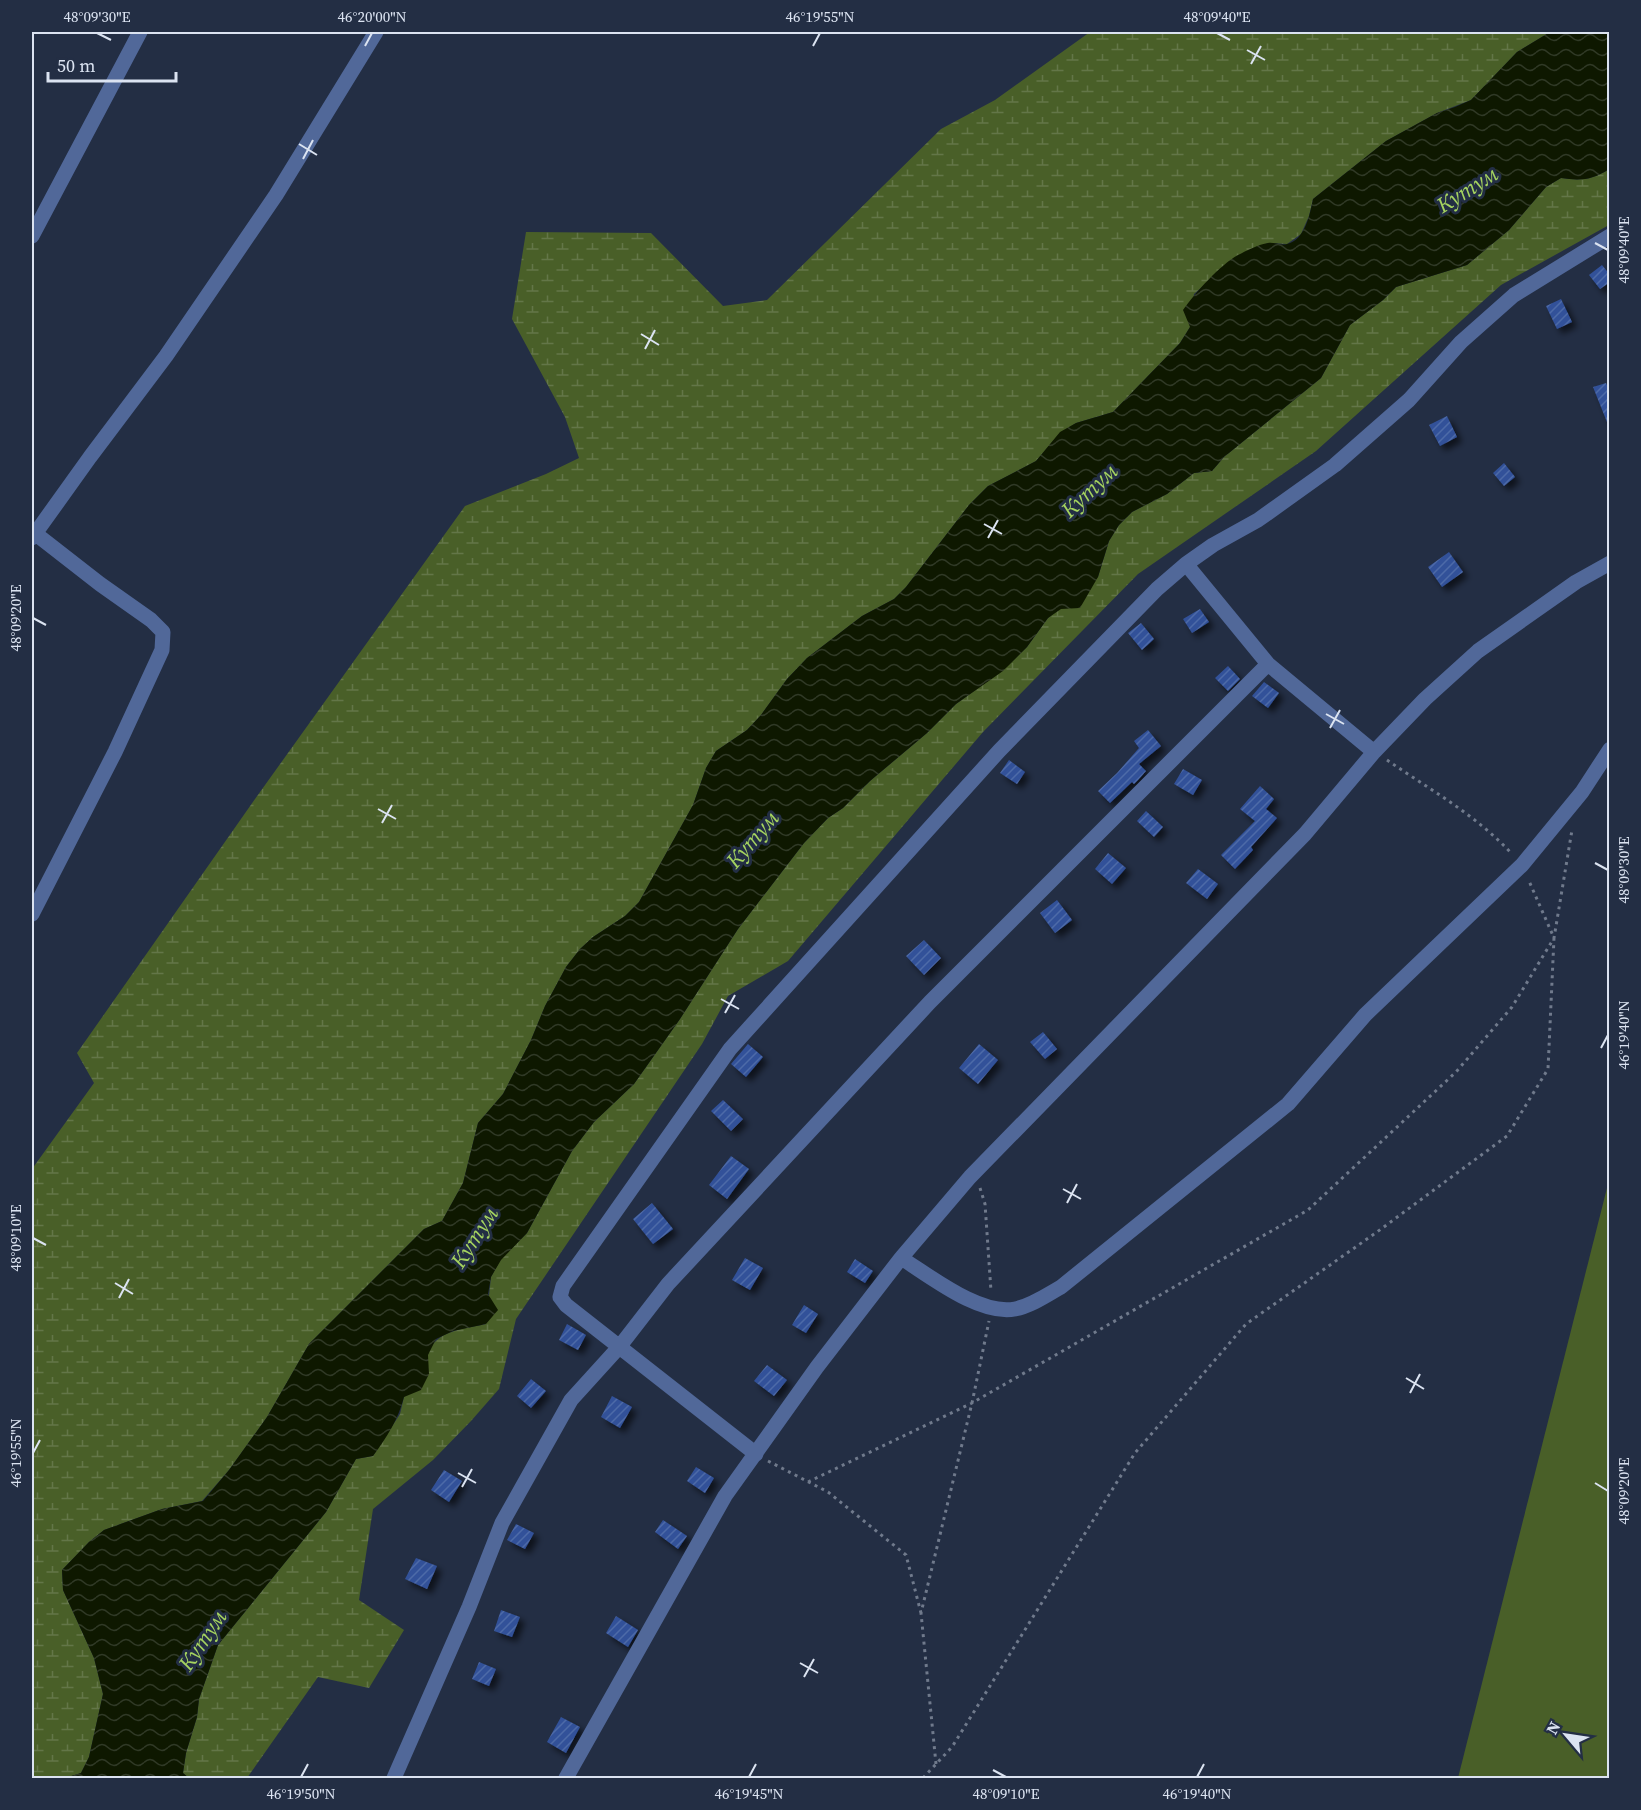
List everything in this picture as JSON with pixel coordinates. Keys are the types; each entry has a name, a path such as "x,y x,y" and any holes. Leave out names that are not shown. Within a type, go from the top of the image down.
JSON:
{"street":[{"path":"32,236 140,32"},
{"path":"32,914 115,752 158,660 162,650 163,632 151,620 32,534 166,356 276,195 376,32"},
{"path":"756,1454 566,1305 560,1297 563,1286 730,1049 999,751 1157,589 1213,545 1258,520 1335,465 1409,400 1461,342 1514,296 1610,236"},
{"path":"566,1779 725,1496 817,1367 901,1258 970,1177 1305,834 1374,752 1425,699 1478,651 1576,582 1610,563"},
{"path":"1186,564 1268,664 1374,752"},
{"path":"394,1779 469,1607 502,1522 571,1400 620,1346 668,1284 930,1002 1268,664"},
{"path":"901,1258 969,1299 992,1309 1014,1310 1033,1303 1061,1287 1288,1104 1365,1015 1522,865 1582,792 1610,749"}],"path":[{"path":"1374,752 1456,806 1497,838 1522,865 1554,938"},
{"path":"923,1779 952,1747 1135,1453 1246,1324 1377,1232 1507,1136 1548,1069 1554,938 1573,827"},
{"path":"808,1482 972,1403 1308,1210 1456,1072 1512,1007 1554,938"},
{"path":"936,1764 921,1614 972,1403 992,1309 985,1204 980,1188 970,1177"},
{"path":"756,1454 828,1492 906,1555 925,1629"}],"green space":[{"path":"1090,32 1550,32 1517,52 1471,100 1437,113 1386,141 1313,199 1301,234 1287,244 1268,243 1237,256 1194,294 1190,327 1180,343 1113,412 1076,423 1060,433 1036,461 988,486 969,505 906,587 894,599 862,616 807,658 787,679 747,730 716,751 706,768 693,805 639,902 625,916 593,937 566,967 503,1094 478,1123 463,1183 442,1221 424,1229 309,1344 267,1417 229,1470 202,1501 162,1509 104,1530 62,1570 63,1590 94,1658 103,1694 89,1757 81,1773 65,1778 32,1778 32,1169 94,1083 77,1053 465,506 546,474 579,458 565,417 512,319 526,232 651,233 723,306 767,300 941,129 995,100"},
{"path":"1609,169 1609,225 1501,285 1316,451 1138,574 983,732 788,961 728,996 702,1044 516,1319 499,1389 433,1460 373,1509 359,1600 404,1630 369,1688 318,1677 247,1778 189,1778 183,1773 186,1753 197,1717 199,1699 218,1645 326,1512 356,1459 373,1456 400,1414 404,1397 428,1374 428,1354 437,1340 460,1329 486,1324 491,1277 501,1259 527,1233 572,1151 594,1122 634,1084 680,1019 738,929 804,843 828,818 843,808 956,704 1003,670 1027,647 1048,618 1098,577 1109,541 1119,525 1132,512 1167,494 1194,473 1212,471 1224,457 1321,378 1350,325 1396,287 1467,265 1509,230 1546,187 1561,178 1586,179"},
{"path":"1609,1180 1609,1778 1458,1778"}],"water":[{"name":"Кутум","path":"1550,32 1609,32 1609,169 1586,179 1561,178 1546,187 1509,230 1467,265 1396,287 1350,325 1321,378 1224,457 1212,471 1194,473 1167,494 1132,512 1119,525 1109,541 1098,577 1080,608 1061,609 1048,618 1027,647 1003,671 956,704 843,808 828,818 804,843 738,929 680,1019 634,1084 594,1122 572,1151 527,1233 501,1260 491,1277 488,1294 498,1310 486,1324 453,1331 436,1339 428,1355 429,1374 421,1390 404,1397 392,1428 373,1456 356,1459 326,1512 218,1645 199,1699 197,1717 186,1753 183,1773 189,1778 65,1778 81,1773 89,1757 103,1694 94,1658 63,1590 62,1570 104,1530 162,1509 203,1501 229,1470 267,1417 309,1344 424,1229 442,1221 463,1183 478,1123 503,1094 566,967 593,937 625,916 639,902 693,805 706,768 716,751 747,730 787,679 807,658 862,616 894,599 906,587 969,505 988,486 1036,461 1060,432 1076,423 1113,412 1180,343 1190,327 1183,310 1224,265 1238,255 1261,245 1293,242 1306,226 1313,199 1386,141 1437,113 1471,100 1517,52"}],"building":[{"path":"1602,265 1610,275 1610,282 1600,289 1589,275"},
{"path":"1561,299 1572,322 1557,329 1546,306"},
{"path":"1606,383 1610,392 1609,427 1593,387"},
{"path":"1447,416 1457,437 1440,446 1429,425"},
{"path":"1504,463 1515,477 1504,486 1493,473"},
{"path":"1449,552 1463,572 1442,587 1428,567"},
{"path":"1200,609 1209,622 1192,633 1183,619"},
{"path":"1141,623 1154,639 1142,650 1128,633"},
{"path":"1228,666 1240,679 1228,691 1215,678"},
{"path":"1264,682 1279,693 1268,708 1252,696"},
{"path":"1148,730 1161,746 1139,764 1146,771 1138,780 1134,784 1132,782 1110,803 1098,791 1139,748 1134,741"},
{"path":"1009,760 1025,772 1017,784 1000,773"},
{"path":"1183,769 1202,780 1193,795 1174,784"},
{"path":"1260,786 1274,799 1266,809 1277,818 1251,847 1253,850 1235,869 1221,855 1255,821 1240,809"},
{"path":"1146,811 1163,827 1154,837 1137,821"},
{"path":"1108,853 1126,868 1112,884 1095,869"},
{"path":"1198,869 1218,884 1207,899 1186,883"},
{"path":"1057,900 1072,920 1055,933 1040,913"},
{"path":"924,940 941,958 924,975 906,956"},
{"path":"1043,1032 1057,1049 1045,1059 1030,1042"},
{"path":"748,1044 763,1057 746,1077 731,1064"},
{"path":"979,1044 998,1060 978,1084 959,1068"},
{"path":"723,1100 743,1119 731,1131 711,1111"},
{"path":"731,1156 749,1169 727,1199 709,1185"},
{"path":"652,1203 673,1229 653,1244 633,1219"},
{"path":"745,1258 763,1268 750,1290 732,1280"},
{"path":"855,1259 873,1271 865,1283 847,1272"},
{"path":"804,1305 818,1314 806,1333 792,1325"},
{"path":"567,1324 586,1335 578,1350 559,1340"},
{"path":"767,1365 787,1380 774,1396 754,1381"},
{"path":"531,1379 546,1391 531,1408 517,1396"},
{"path":"612,1396 632,1407 620,1428 601,1417"},
{"path":"696,1467 714,1478 705,1493 687,1481"},
{"path":"444,1470 462,1481 449,1502 431,1490"},
{"path":"663,1520 687,1536 678,1549 655,1532"},
{"path":"516,1524 534,1533 525,1549 507,1540"},
{"path":"416,1558 437,1566 427,1589 405,1579"},
{"path":"501,1610 520,1617 512,1637 494,1631"},
{"path":"616,1616 638,1630 628,1647 606,1633"},
{"path":"479,1662 496,1669 489,1686 472,1679"},
{"path":"561,1717 580,1727 566,1753 547,1742"}]}
